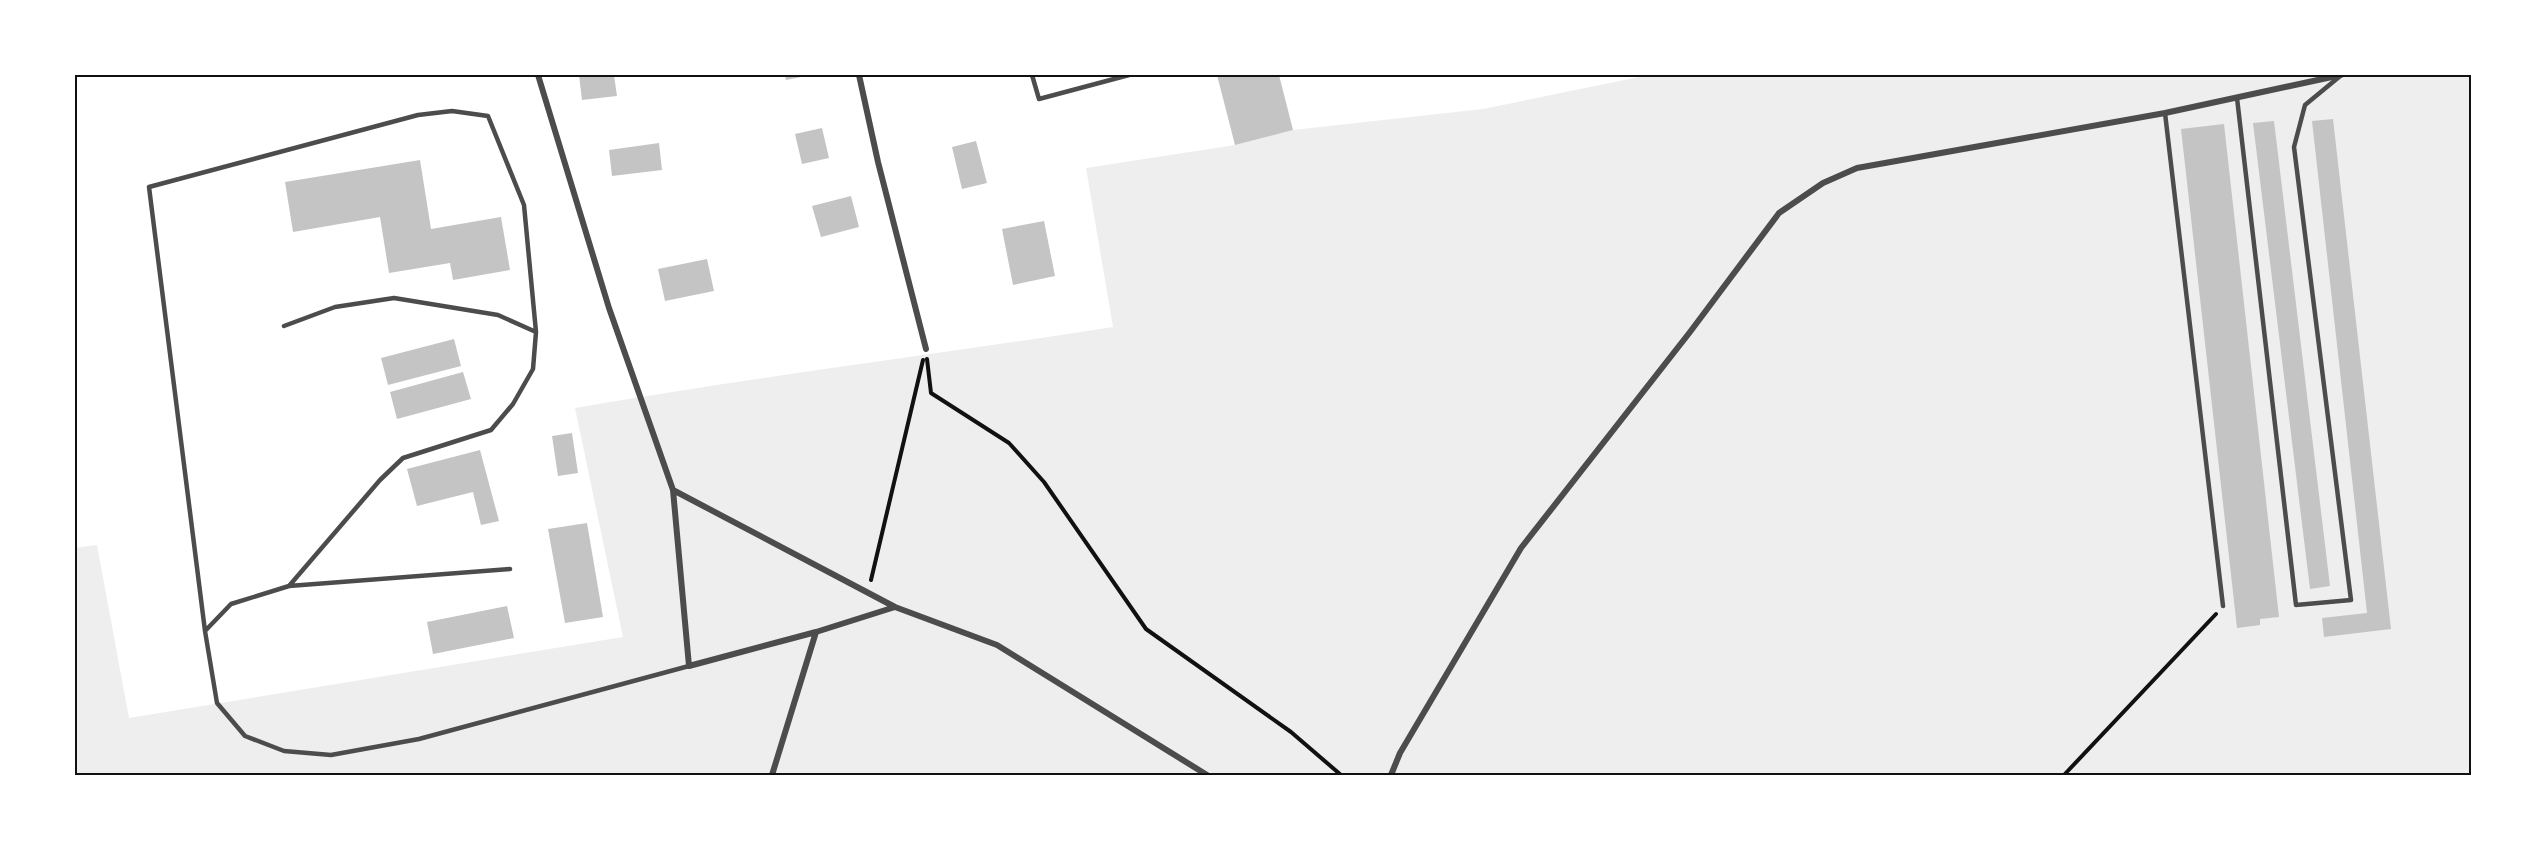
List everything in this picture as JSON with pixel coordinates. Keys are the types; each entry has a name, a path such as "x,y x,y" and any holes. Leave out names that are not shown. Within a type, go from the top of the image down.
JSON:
{"street":[{"path":"538,75 609,308 673,490 689,666 816,632 895,607"},
{"path":"859,75 878,162 926,349"},
{"path":"1391,775 1400,753 1521,548 1690,332 1779,213 1822,183 1857,168 2165,113 2341,75"},
{"path":"673,490 895,607 997,645 1207,775"},
{"path":"772,775 816,632"}],"lane":[{"path":"1032,75 1039,99 1129,75"},
{"path":"2237,98 2296,605 2351,600 2294,147 2305,105 2341,75"},
{"path":"289,586 380,480 403,458 491,430 513,404 533,369 536,332 524,205 488,116 452,111 418,115 149,187 205,631 217,703 245,736 284,752 331,755 419,739 689,666"},
{"path":"2165,113 2223,606"},
{"path":"284,326 335,307 394,298 498,315 536,332"},
{"path":"205,631 231,604 289,586 510,569"}],"path":[{"path":"868,593 926,349"},
{"path":"926,349 931,393 1009,443 1044,482 1146,629 1291,732 1341,775"},
{"path":"2064,775 2223,606"}],"shaded area":[{"path":"1649,75 2471,75 2471,775 75,775 75,548 97,545 129,718 623,637 575,408 709,386 1113,327 1086,168 1235,145 1293,130 1483,109"}],"building":[{"path":"579,75 614,75 617,96 582,100"},
{"path":"785,75 806,75 806,76 786,80"},
{"path":"1217,75 1279,75 1293,130 1235,145"},
{"path":"2333,119 2391,629 2324,637 2322,618 2367,613 2312,121"},
{"path":"2274,121 2330,586 2310,589 2253,123"},
{"path":"2224,124 2279,617 2260,619 2260,625 2237,628 2181,129"},
{"path":"822,128 829,158 802,164 795,134"},
{"path":"976,141 987,183 962,189 952,147"},
{"path":"659,143 662,170 612,176 609,150"},
{"path":"420,160 431,229 501,217 510,270 453,280 450,263 389,273 380,217 293,232 285,182"},
{"path":"851,196 859,227 821,237 812,206"},
{"path":"1044,221 1055,276 1013,285 1002,229"},
{"path":"707,259 714,291 665,301 658,269"},
{"path":"454,339 461,366 388,385 381,358"},
{"path":"463,372 471,399 397,419 390,392"},
{"path":"572,433 578,473 558,476 552,436"},
{"path":"480,450 499,521 481,525 473,492 417,506 407,469"},
{"path":"587,523 603,617 565,623 548,529"},
{"path":"507,606 514,638 433,654 427,622"}]}
